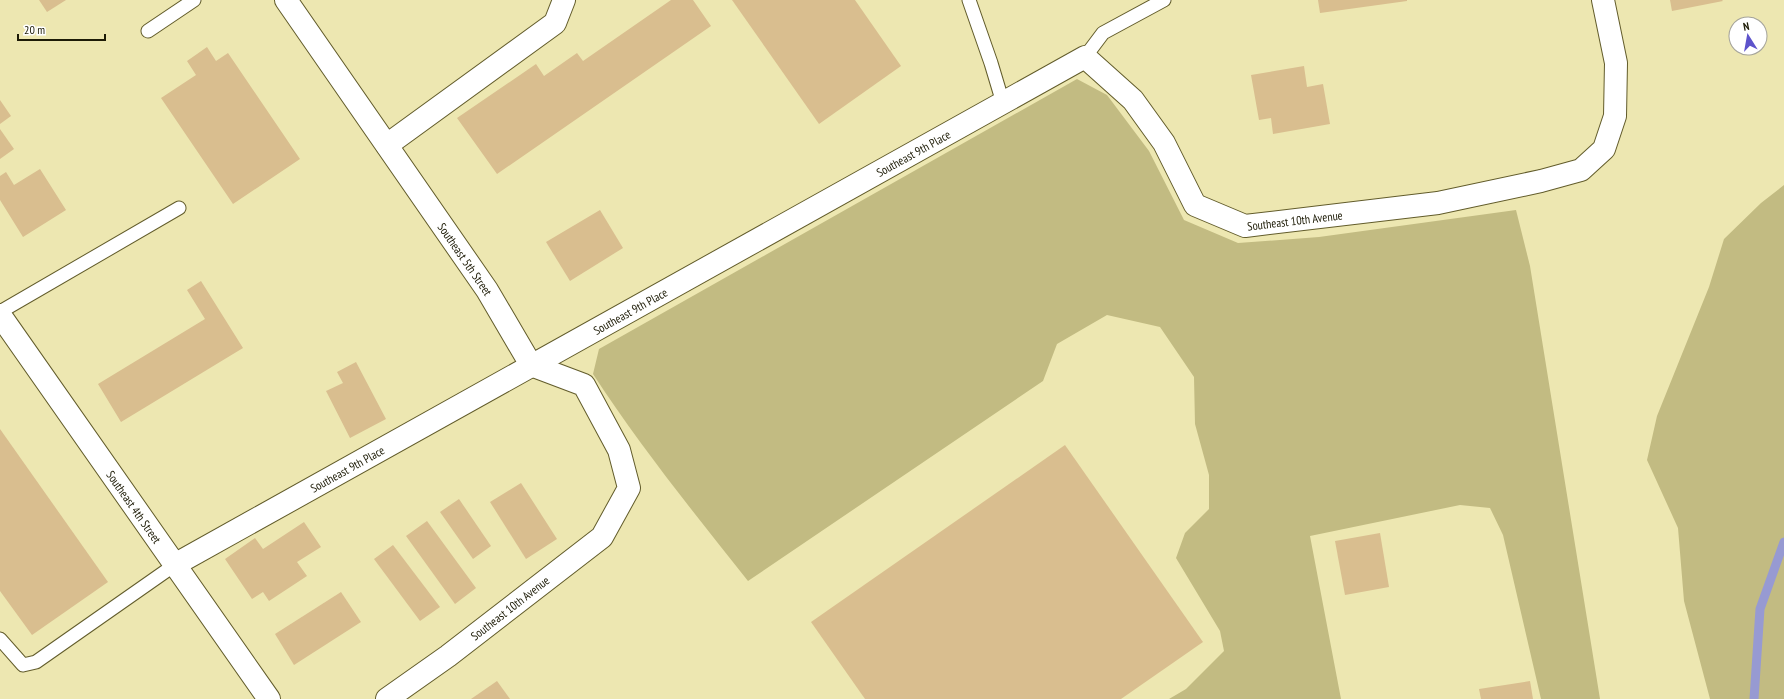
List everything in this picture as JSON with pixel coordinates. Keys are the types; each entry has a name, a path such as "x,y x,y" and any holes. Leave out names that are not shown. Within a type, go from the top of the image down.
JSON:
{"street":[{"name":"Southeast 5th Street","path":"286,0 487,290 531,365"},
{"path":"387,145 555,23 564,0"},
{"name":"Southeast 10th Avenue","path":"1084,57 1133,100 1164,144 1195,205 1245,226 1438,203 1541,181 1581,170 1604,149 1614,116 1616,63 1603,0"},
{"name":"Southeast 9th Place","path":"176,564 1084,57"},
{"name":"Southeast 4th Street","path":"0,315 176,564 269,699"},
{"name":"Southeast 10th Avenue","path":"387,699 448,656 602,537 629,488 619,450 584,385 531,365"}],"lane":[{"path":"148,31 194,0"},
{"path":"969,0 1003,102"},
{"path":"1084,57 1103,32 1164,0"},
{"path":"0,312 178,208"},
{"path":"0,639 23,665 36,662 176,564"}],"shaded area":[{"path":"1077,79 1107,95 1149,151 1184,220 1238,243 1319,237 1516,210 1530,266 1600,699 1541,699 1503,535 1490,508 1460,505 1310,536 1341,699 1169,699 1186,689 1224,651 1220,631 1176,558 1185,533 1209,509 1209,475 1195,424 1194,377 1160,327 1107,315 1057,344 1043,381 748,581 648,453 593,374 599,349"},
{"path":"1784,185 1784,699 1710,699 1684,601 1678,528 1647,460 1657,416 1709,287 1724,239 1761,203"}],"building":[{"path":"39,0 66,0 47,12"},
{"path":"671,0 693,0 711,26 497,174 457,118 536,64 544,76 577,53 583,61"},
{"path":"732,0 855,0 901,66 819,124"},
{"path":"1318,0 1407,0 1407,1 1320,13"},
{"path":"1670,0 1722,0 1723,1 1672,11"},
{"path":"207,47 216,61 228,53 300,159 233,204 161,98 196,75 187,61"},
{"path":"1304,66 1307,87 1323,84 1330,124 1273,134 1271,118 1259,120 1251,75"},
{"path":"0,100 11,116 0,124"},
{"path":"0,129 14,149 0,159"},
{"path":"40,169 66,210 23,237 0,200 0,176 6,172 14,185"},
{"path":"600,210 623,248 570,281 546,242"},
{"path":"201,281 243,348 121,422 98,384 205,319 187,290"},
{"path":"356,362 386,419 350,438 326,391 343,383 337,372"},
{"path":"0,429 108,582 32,635 0,591"},
{"path":"1065,445 1203,642 1121,699 865,699 811,622"},
{"path":"521,483 557,539 526,559 490,502"},
{"path":"459,499 491,546 473,559 440,512"},
{"path":"427,521 476,588 455,604 406,536"},
{"path":"304,522 321,547 297,562 307,576 269,601 263,592 252,599 225,559 255,538 263,549"},
{"path":"1380,533 1389,587 1345,595 1335,541"},
{"path":"393,545 440,607 420,621 374,559"},
{"path":"341,592 361,622 294,665 275,634"},
{"path":"497,681 510,699 471,699"},
{"path":"1530,681 1533,699 1481,699 1479,689"}],"waterway":[{"path":"1754,699 1760,609 1784,542"}]}
